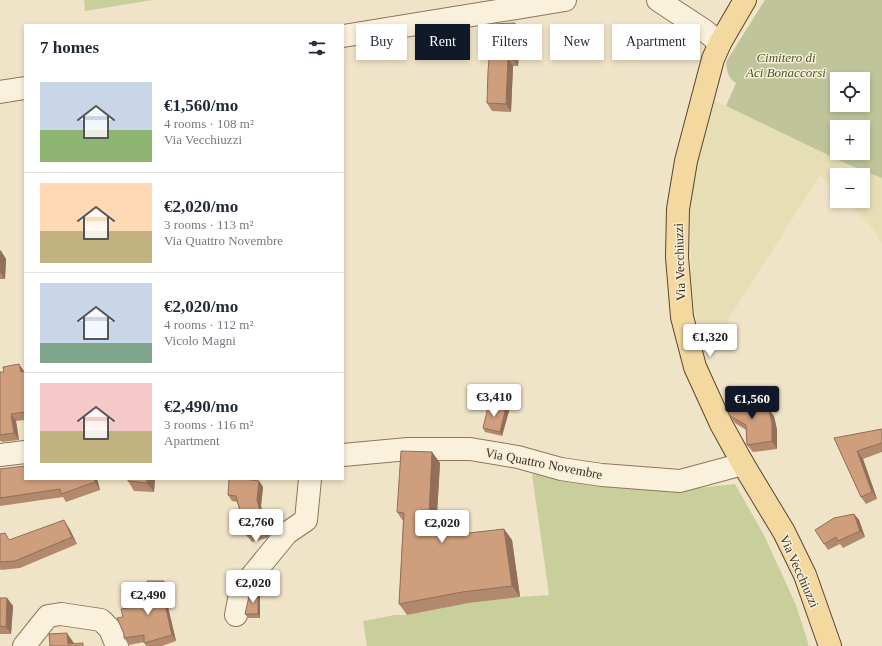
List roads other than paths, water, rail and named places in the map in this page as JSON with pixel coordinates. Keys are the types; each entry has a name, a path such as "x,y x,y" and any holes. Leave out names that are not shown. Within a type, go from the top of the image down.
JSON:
{"main road":[{"name":"Via Vecchiuzzi","path":"739,4 720,43 711,67 686,160 678,209 677,258 682,317 695,367 721,424 784,532 805,576 830,646"}],"street":[{"path":"344,36 566,0"},
{"path":"658,0 705,31 720,43"},
{"path":"0,92 24,88"},
{"name":"Via Quattro Novembre","path":"344,455 408,449 470,449 518,457 561,469 602,476 680,480 743,464"},
{"path":"0,455 24,452"},
{"path":"236,615 241,589 287,533 306,520 310,480"},
{"path":"24,646 48,616 61,614 101,620 110,629 117,646"}],"park label":[{"name":"Cimitero di Aci Bonaccorsi","path":"786,64"}]}
